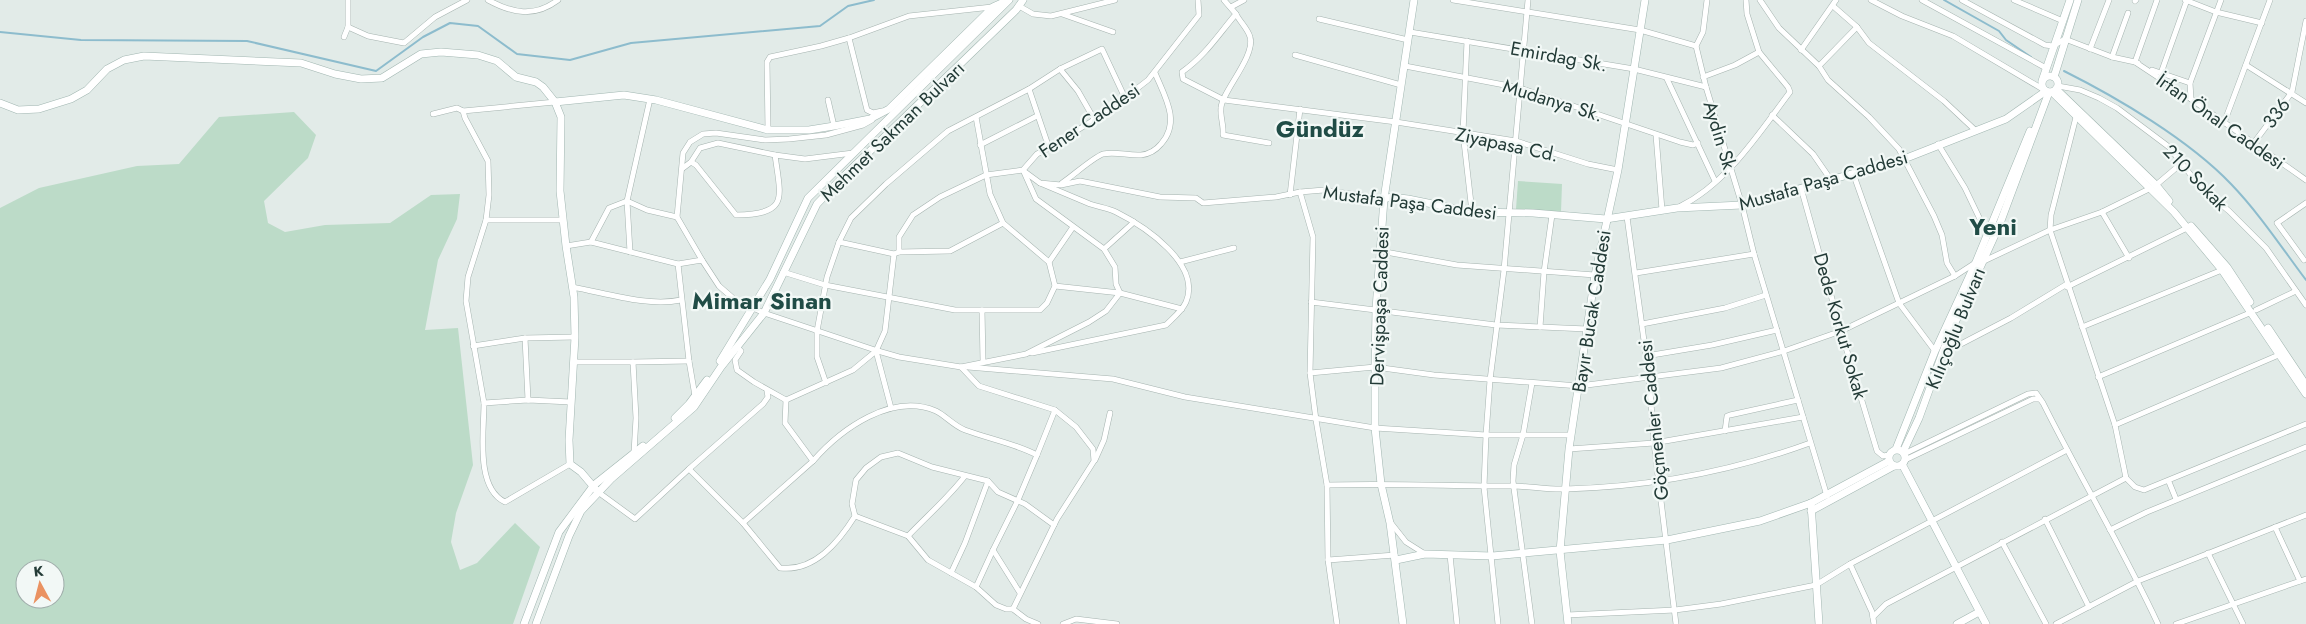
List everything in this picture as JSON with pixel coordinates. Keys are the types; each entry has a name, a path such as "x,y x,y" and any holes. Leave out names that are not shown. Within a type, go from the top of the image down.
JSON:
{"street":[{"path":"344,37 348,28 348,0"},
{"path":"348,28 368,36 404,42 435,17 467,0"},
{"path":"488,0 501,7 524,13 552,4 558,0"},
{"path":"768,130 767,62 770,56 821,46 849,38 909,16 992,7 1009,0 1011,8 1016,8 1020,2 1033,14 1051,16 1116,0"},
{"name":"Mehmet Sakman Bulvarı","path":"524,624 558,532 594,486 652,440 689,404 718,366 754,308 808,198 1009,0"},
{"name":"Fener Caddesi","path":"876,351 885,330 888,298 899,237 913,215 940,197 986,175 1023,170 1036,154 1049,148 1125,98 1155,73 1162,60 1200,15 1198,0"},
{"path":"1224,0 1236,14 1250,37 1251,45 1239,74 1220,107 1224,125 1223,135 1269,143"},
{"path":"1231,7 1244,0"},
{"name":"Dervişpaşa Caddesi","path":"1403,624 1390,523 1381,484 1375,428 1376,309 1384,199 1414,0"},
{"path":"1453,0 1640,30 1696,46 1703,32 1707,0"},
{"path":"1498,624 1484,487 1486,435 1496,325 1504,270 1528,0"},
{"name":"Bayır Bucak Caddesi","path":"1568,624 1560,551 1569,449 1595,275 1618,170 1624,122 1645,0"},
{"path":"1676,208 1691,201 1731,167 1790,92 1759,52 1747,14 1746,0"},
{"path":"1760,0 1779,28 1819,66 1828,80 1869,117 1899,149 1934,216 1942,235 1947,263 1955,276"},
{"name":"210 Sokak","path":"1872,0 1902,16 1953,36 2052,90 2080,90 2117,108 2169,147 2202,188 2229,211 2266,248 2306,305"},
{"path":"1922,0 2046,68"},
{"path":"1962,0 2045,44 2053,46 2065,39"},
{"path":"2014,0 2063,21"},
{"path":"2070,0 2053,46 2042,81 2042,87 2052,90 2154,187 2228,267 2306,394"},
{"path":"2052,90 2054,77 2078,0"},
{"path":"2090,49 2109,0"},
{"path":"2135,62 2157,0"},
{"path":"2161,73 2186,0 2216,12 2262,23"},
{"path":"2191,99 2190,83 2221,0"},
{"path":"2224,123 2270,0"},
{"name":"Mehmet Sakman Bulvarı","path":"536,624 581,511 611,479 694,408 737,347 764,313 817,204 1020,2"},
{"path":"1801,50 1834,3 1857,27 1869,44 1944,101 1975,130"},
{"path":"992,7 889,109 863,125 826,135 765,140 732,134 703,134 690,142 683,153 683,168 678,191 676,217 716,282 726,292 734,299 764,313 899,357 961,367 1113,379 1185,397 1316,420 1375,428 1486,435 1571,435"},
{"path":"2112,56 2128,13"},
{"path":"1060,14 1113,32"},
{"path":"1224,100 1183,79 1182,72 1197,62 1236,14"},
{"path":"1319,19 1408,40"},
{"name":"336","path":"2253,144 2292,92 2306,21"},
{"path":"1819,66 1857,27"},
{"name":"Emirdag Sk.","path":"1410,32 1634,69 1667,79 1706,87"},
{"path":"849,38 867,110 873,113 889,109"},
{"name":"İrfan Önal Caddesi","path":"2065,39 2090,49 2135,62 2190,83"},
{"path":"1467,41 1463,133 1472,212"},
{"name":"Aydin Sk.","path":"1696,46 1703,77 1742,205 1754,254 1827,496"},
{"path":"826,383 817,357 817,331 825,285 839,242 851,218 886,184 948,131 1029,90 1060,69 1102,49 1125,98"},
{"path":"0,103 18,110 39,109 71,99 87,90 107,69 124,60 144,56 301,63 335,74 361,79 382,78 421,54 441,52 478,55 496,61 516,77 536,82 555,102 561,117 560,191 572,287 575,337 570,464 598,492 635,519 688,469 763,404 768,397 768,390"},
{"path":"1703,77 1735,65 1759,52"},
{"path":"1295,55 1401,85"},
{"name":"İrfan Önal Caddesi","path":"2135,62 2306,180"},
{"path":"2246,65 2292,92 2306,103"},
{"name":"Mudanya Sk.","path":"1405,66 1520,88 1686,144 1698,144"},
{"path":"1060,69 1078,91 1094,118"},
{"path":"1061,184 1101,155 1115,152 1142,155 1156,150 1166,139 1172,127 1170,113 1155,73"},
{"path":"2042,81 2046,76 2054,77"},
{"path":"1667,79 1715,181"},
{"path":"1029,90 1049,148"},
{"path":"2052,90 2076,117 2154,187 2254,311 2306,385"},
{"name":"Mustafa Paşa Caddesi","path":"1040,183 1061,184 1080,181 1160,197 1196,198 1203,203 1290,196 1300,192 1324,190 1384,199 1391,197 1408,199 1472,212 1606,219 1676,208 1742,205 1904,159 1938,144 2006,119 2052,90"},
{"name":"Kılıçoğlu Bulvarı","path":"1898,458 1919,418 1948,338 1979,262 1987,234 2052,90"},
{"name":"Kılıçoğlu Bulvarı","path":"1898,458 1935,351 1999,226 2052,90"},
{"path":"433,114 457,108 463,111 624,95 650,99 768,130 809,130 870,119 889,109"},
{"path":"630,252 627,201 650,99"},
{"path":"828,100 834,126"},
{"name":"Ziyapasa Cd.","path":"1224,100 1396,122 1516,142 1588,164 1618,170"},
{"path":"1290,196 1300,109"},
{"path":"463,111 488,162 489,196 486,220 468,277 466,302 484,403 483,459 485,474 491,490 505,502 570,464"},
{"path":"1772,115 1813,154 1831,180"},
{"path":"980,145 1038,116"},
{"path":"783,272 825,285 955,310 1040,310 1047,303 1055,286 1049,262 1003,223 990,194 976,117"},
{"path":"2076,117 2051,215 2050,230 2067,286 2115,425 2126,478 2135,486 2144,490 2169,482 2306,424"},
{"path":"1656,134 1662,210"},
{"path":"683,168 691,162 700,148 718,143 775,155 806,159 853,153"},
{"path":"1938,144 1964,188 1987,234"},
{"path":"691,162 696,165 736,215 754,215 771,210 775,207 781,196 775,155"},
{"path":"1310,373 1375,367 1490,380 1579,386 1721,368 1784,351 1841,331 1955,276 1979,262 2050,230 2102,212 2154,187 2182,163"},
{"path":"961,367 1166,325 1182,309 1188,296 1188,287 1180,262 1171,251 1134,222 1114,211 1040,183 1023,170"},
{"path":"1023,170 1036,199 1104,249 1115,267 1116,284 1120,292"},
{"path":"1853,173 1898,302 1935,351"},
{"name":"Dede Korkut Sokak","path":"1801,188 1877,451 1883,456 1898,458"},
{"path":"1300,192 1313,237 1310,373 1327,485 1328,560 1337,624"},
{"path":"591,242 609,208 627,201 647,210 676,217"},
{"path":"2305,260 2277,223 2306,203"},
{"path":"2102,212 2129,258"},
{"path":"1540,327 1544,272 1552,216"},
{"name":"Göçmenler Caddesi","path":"1627,217 1649,378 1654,443 1676,624"},
{"path":"486,220 563,220"},
{"path":"1104,249 1134,222"},
{"path":"839,242 897,253 950,251 1003,223"},
{"path":"1049,262 1073,227"},
{"path":"1948,338 1953,345 1959,346 2067,286 2129,258 2187,228"},
{"path":"566,246 591,242 678,264 702,260"},
{"path":"1180,262 1234,248"},
{"path":"1380,252 1456,265 1504,270 1595,275"},
{"path":"1636,272 1754,254"},
{"path":"678,264 681,300 695,396"},
{"path":"2082,327 2222,270"},
{"path":"1055,286 1120,292 1182,309"},
{"path":"572,287 645,300 668,302 681,300"},
{"path":"2098,377 2254,311 2296,290"},
{"path":"1026,354 1106,311 1120,292"},
{"path":"1642,324 1725,308 1766,295"},
{"path":"1312,302 1496,325 1587,329"},
{"path":"982,310 983,361"},
{"path":"1646,356 1712,345 1777,330"},
{"path":"473,346 525,338 575,337"},
{"path":"525,338 528,400"},
{"path":"737,347 741,351 736,360 738,370 786,400"},
{"path":"786,400 853,370 876,351"},
{"path":"876,351 891,408"},
{"path":"2115,425 2281,354"},
{"path":"574,362 689,361"},
{"path":"632,362 636,418 634,453"},
{"path":"961,367 979,386 1055,410 1076,427 1093,449 1094,461"},
{"path":"1532,383 1523,435 1514,465 1532,624"},
{"path":"1811,507 1827,496 1898,458 2036,397 2040,399 2138,581 2158,624"},
{"path":"484,403 528,400 571,402"},
{"path":"786,400 785,423 813,461"},
{"path":"1725,431 1727,416 1798,400"},
{"path":"743,523 813,461 837,437 874,414 891,408 922,407 937,412 963,429 1022,448 1037,455"},
{"path":"976,587 1018,500 1055,410"},
{"path":"1013,609 1054,525 1094,461 1104,440 1110,413"},
{"path":"1569,449 1654,443 1803,417"},
{"path":"1327,485 1515,486 1565,489 1660,481 1771,457 1810,443"},
{"path":"2110,530 2176,499 2306,446"},
{"path":"1567,615 1674,610 1721,604 1816,585 1850,564 2067,450"},
{"path":"688,469 743,523 780,568 794,569 824,555 845,532 855,516 852,504 856,480 866,468 881,457 898,453 932,467 988,481 998,492 1018,500 1054,525"},
{"path":"1328,560 1395,558 1425,554 1492,556 1666,540 1760,521 1811,507 1898,458"},
{"path":"1898,458 1986,624"},
{"path":"908,536 940,502 952,493 965,476"},
{"path":"1873,617 1886,604 2090,495 2126,478"},
{"path":"951,573 965,543 988,481"},
{"path":"2169,482 2176,499"},
{"path":"1811,507 1819,624"},
{"path":"2056,624 2138,581 2306,515"},
{"path":"855,516 908,536 928,560 976,587 996,605 1006,609 1013,609 1026,619 1038,624"},
{"path":"2045,519 2089,606"},
{"name":"Dervişpaşa Caddesi","path":"1390,523 1406,542 1425,554"},
{"path":"2176,624 2303,580 2274,526"},
{"path":"2002,542 2046,624"},
{"path":"993,550 1020,593"},
{"path":"2208,553 2235,604 2243,624"},
{"path":"1450,555 1457,624"},
{"path":"1850,564 1873,617 1874,624"},
{"path":"1957,624 1979,612"},
{"path":"1063,624 1076,619 1117,624"}],"green space":[{"path":"294,112 316,135 308,158 264,201 268,223 285,232 325,225 390,223 431,195 460,194 457,219 438,260 425,330 458,328 473,465 456,513 451,542 460,570 477,563 515,523 540,547 513,624 0,624 0,208 39,188 137,166 179,164 219,117"},
{"path":"1518,181 1562,184 1561,212 1516,209"}],"waterway":[{"path":"0,32 81,40 247,41 376,71 423,37 450,23 478,26 517,54 570,60 631,43 820,26 848,6 874,0"},
{"path":"1944,0 1999,31 2006,40 2031,57"},
{"path":"2064,71 2152,121 2214,168 2251,207 2306,280"}],"district":[{"name":"Gündüz","path":"1320,129"},
{"name":"Yeni","path":"1993,227"},
{"name":"Mimar Sinan","path":"762,301"}]}
